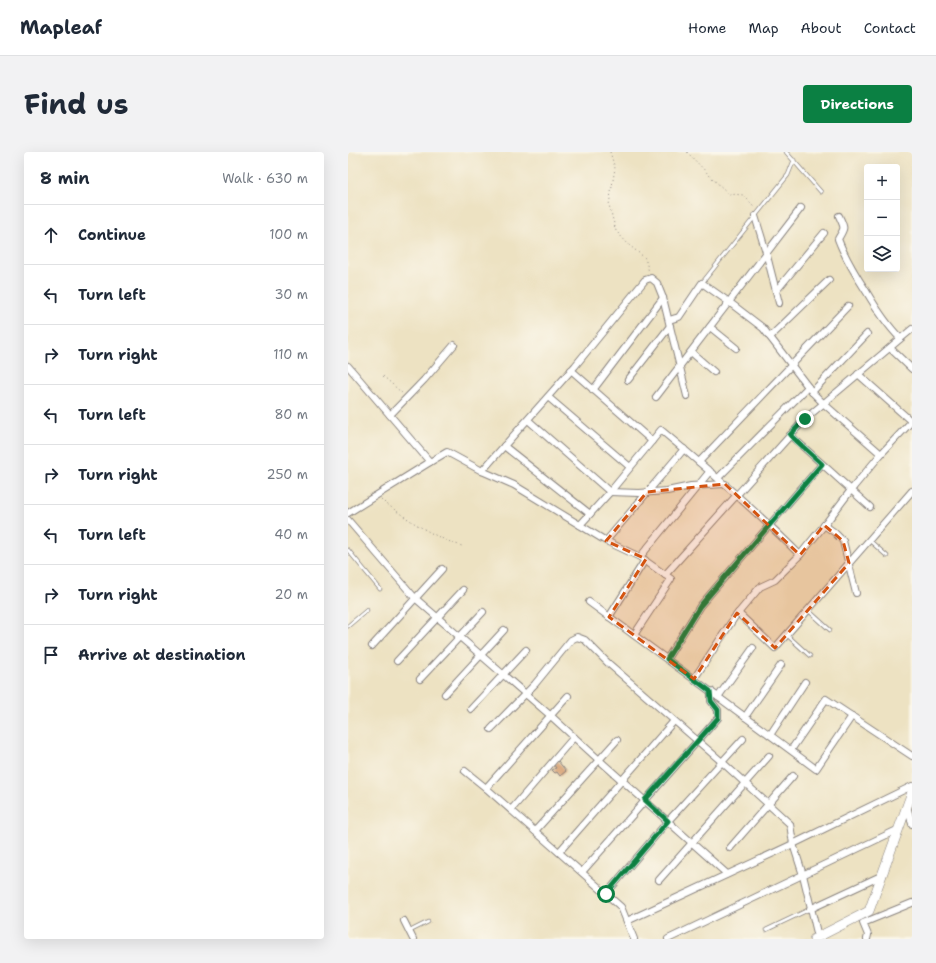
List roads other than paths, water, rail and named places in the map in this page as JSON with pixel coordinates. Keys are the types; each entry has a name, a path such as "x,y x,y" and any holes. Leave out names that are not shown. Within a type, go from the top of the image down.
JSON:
{"street":[{"path":"656,397 801,208"},
{"path":"755,216 779,303"},
{"path":"839,216 844,227 844,232 838,239 853,271 884,320 900,338"},
{"path":"776,291 824,233"},
{"path":"482,471 548,397 645,280 651,278 657,282 663,298 687,396"},
{"path":"770,337 830,280"},
{"path":"628,380 669,323 679,317 702,283 763,328 810,390 823,404 881,454"},
{"path":"593,390 663,298"},
{"path":"699,462 848,306"},
{"path":"710,327 736,348"},
{"path":"665,575 805,419 912,329"},
{"path":"718,478 867,334"},
{"path":"390,415 454,345"},
{"path":"890,348 912,369"},
{"path":"690,352 714,372"},
{"path":"348,366 430,462"},
{"path":"571,370 652,441"},
{"path":"694,679 738,613 760,587 775,580 800,555 881,454 912,422 858,374"},
{"path":"548,397 630,467"},
{"path":"528,420 610,492 647,492 725,484"},
{"path":"580,525 610,492 661,430 725,484 800,555"},
{"path":"790,435 870,507"},
{"path":"504,446 590,514"},
{"path":"606,541 684,449"},
{"path":"348,513 447,452 514,486 606,541 642,558 671,580 634,635"},
{"path":"667,659 700,606 822,464"},
{"path":"609,617 642,558 710,471"},
{"path":"738,613 776,648 912,491"},
{"path":"348,520 416,598 551,716 727,874"},
{"path":"824,525 843,541 856,592"},
{"path":"372,646 442,569"},
{"path":"398,661 463,590"},
{"path":"589,602 816,769 852,716"},
{"path":"420,679 483,612"},
{"path":"445,694 504,630"},
{"path":"491,729 525,693 536,684 571,640 577,637 585,640 608,663 722,762 790,824 793,844 803,875 818,938 865,918 912,903"},
{"path":"718,697 753,648"},
{"path":"471,710 526,650"},
{"path":"746,717 781,665"},
{"path":"770,735 805,682"},
{"path":"582,872 718,718 718,710 711,701 710,691"},
{"path":"486,788 568,696"},
{"path":"791,750 826,699 912,756"},
{"path":"559,852 674,721"},
{"path":"511,810 574,737"},
{"path":"606,894 668,821 743,739"},
{"path":"535,831 598,759 617,740"},
{"path":"659,880 770,756"},
{"path":"465,771 621,907 634,939"},
{"path":"730,848 793,776"},
{"path":"627,920 793,844 912,786"},
{"path":"866,939 868,935 863,923 883,875 912,792"},
{"path":"907,806 911,820"},
{"path":"668,939 899,829"},
{"path":"810,909 883,875"},
{"path":"404,921 413,939"}],"lane":[{"path":"786,152 821,192"},
{"path":"702,283 788,175 794,160"},
{"path":"869,540 887,556"},
{"path":"348,550 380,589"},
{"path":"348,626 367,610"},
{"path":"808,610 830,630"},
{"path":"787,635 810,656"},
{"path":"766,930 810,909"},
{"path":"410,932 428,922"}]}
